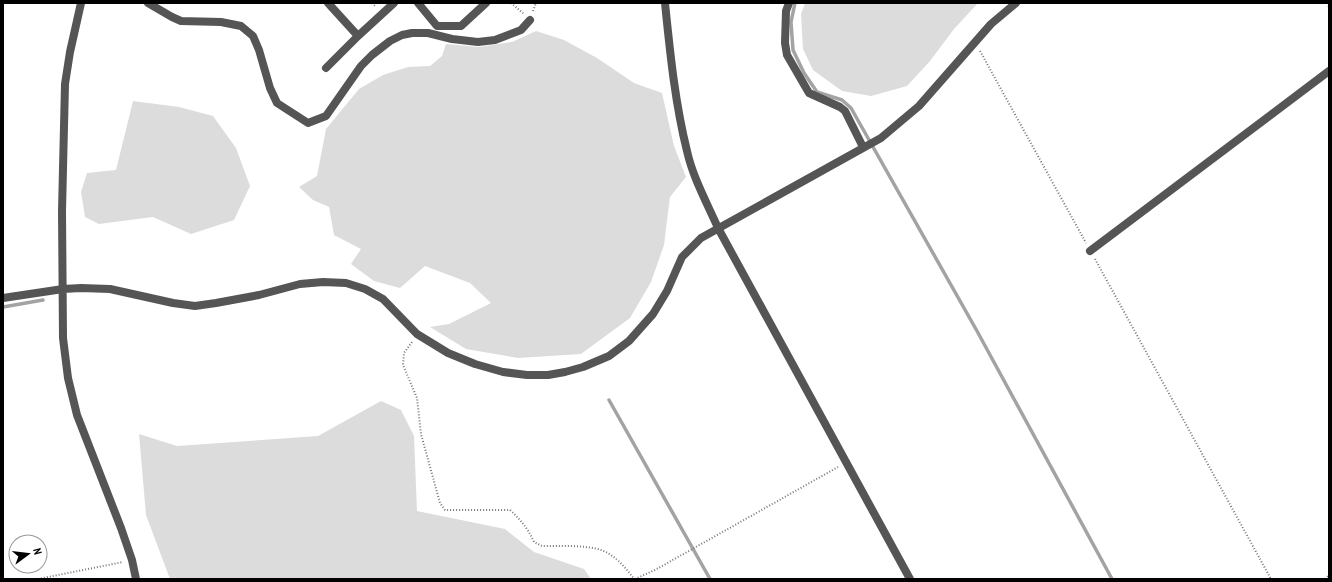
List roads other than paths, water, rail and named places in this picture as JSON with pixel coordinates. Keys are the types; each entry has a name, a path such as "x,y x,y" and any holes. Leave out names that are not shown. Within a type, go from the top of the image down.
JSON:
{"street":[{"path":"81,3 70,52 66,84 62,212 63,338 68,378 77,415 121,528 132,560 136,579"},
{"path":"148,3 172,17 181,20 221,22 241,26 253,36 259,50 270,88 277,103 308,123 326,116 361,66 390,41 402,35 428,32 452,39 478,42 495,40 521,30 530,20"},
{"path":"328,3 358,36"},
{"path":"326,68 394,3"},
{"path":"418,3 437,26 461,26 486,3"},
{"path":"665,3 675,87 687,152 696,179 718,228 910,579"},
{"path":"789,3 786,11 785,43 787,55 809,93 840,106 845,111 865,146"},
{"path":"3,298 63,289 110,289 173,303 195,306 216,304 259,295 300,284 323,282 346,283 383,299 416,334 448,353 475,364 502,372 528,376 548,375 583,367 609,356 630,341 653,314 667,291 682,258 701,238 875,141 919,106 974,42 991,24 1016,3"},
{"path":"1090,250 1329,71"}],"waterway":[{"path":"795,3 791,22 793,50 804,73 817,92 842,100 851,108 977,331 1112,579"},
{"path":"3,307 43,300"},
{"path":"609,400 710,579"}]}
